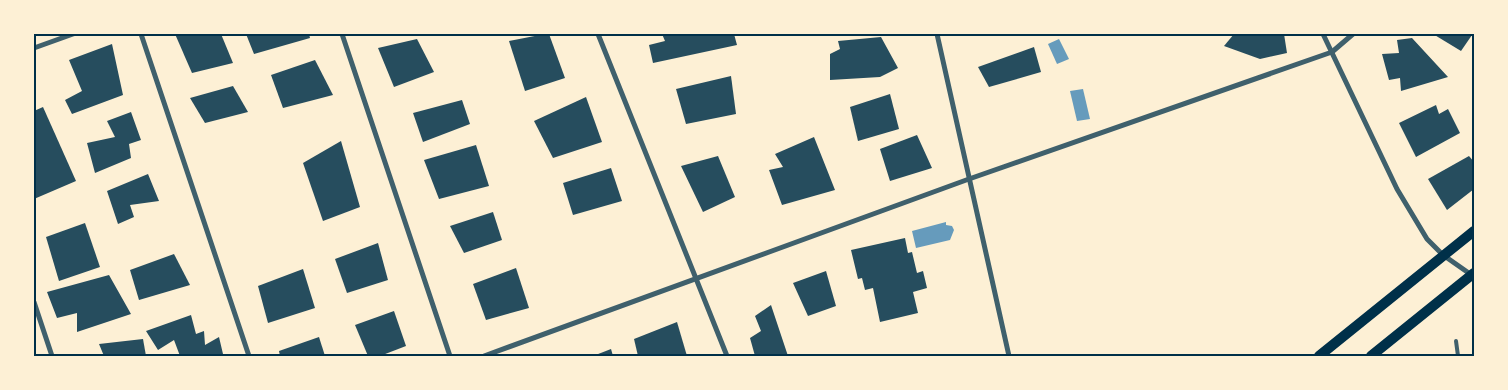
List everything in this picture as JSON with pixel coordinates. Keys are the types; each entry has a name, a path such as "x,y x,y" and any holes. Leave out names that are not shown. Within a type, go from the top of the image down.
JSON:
{"main road":[{"path":"1319,356 1474,231"},
{"path":"1370,356 1473,275"}],"street":[{"path":"34,48 73,34"},
{"path":"141,34 250,356"},
{"path":"342,34 450,356"},
{"path":"598,34 727,356"},
{"path":"937,34 1009,356"},
{"path":"1323,34 1397,189 1427,239 1443,255 1473,275"},
{"path":"484,356 969,179 1332,52 1352,34"},
{"path":"34,302 52,356"}],"lane":[{"path":"1456,341 1458,356"}],"water":[{"path":"1059,39 1069,59 1057,64 1048,44"},
{"path":"1083,89 1090,119 1077,121 1070,91"},
{"path":"946,222 946,225 952,226 954,230 950,240 916,248 912,231"}],"building":[{"path":"175,34 221,34 233,63 192,73"},
{"path":"246,34 309,34 310,38 254,54"},
{"path":"549,34 565,78 525,91 509,41"},
{"path":"662,34 734,34 737,45 653,63 649,45 665,41"},
{"path":"1234,34 1284,34 1287,53 1260,59 1224,46"},
{"path":"1433,34 1471,34 1472,35 1461,51"},
{"path":"881,37 898,68 880,77 830,80 830,54 840,49 838,41"},
{"path":"1412,38 1448,77 1401,91 1400,78 1389,80 1382,54 1399,53 1397,40"},
{"path":"417,39 434,72 394,87 378,48"},
{"path":"112,44 123,95 72,114 65,100 82,91 69,60"},
{"path":"1034,47 1041,72 989,87 978,67"},
{"path":"315,60 333,95 283,108 271,75"},
{"path":"731,76 736,114 686,124 676,89"},
{"path":"233,86 248,112 205,123 190,98"},
{"path":"890,94 899,129 858,141 850,107"},
{"path":"586,97 602,142 553,158 534,121"},
{"path":"462,100 470,124 423,142 413,113"},
{"path":"1436,105 1439,114 1448,109 1460,133 1416,157 1399,123"},
{"path":"43,107 76,181 34,199 34,111"},
{"path":"131,112 141,140 129,144 131,158 95,173 87,143 115,137 107,121"},
{"path":"917,135 932,168 890,181 880,149"},
{"path":"814,137 835,190 782,205 769,170 783,167 775,154"},
{"path":"341,141 360,207 323,221 303,163"},
{"path":"476,145 489,186 439,199 424,160"},
{"path":"718,156 735,197 703,212 681,166"},
{"path":"1469,156 1474,162 1474,189 1447,210 1428,179"},
{"path":"611,168 622,201 573,215 563,183"},
{"path":"148,174 159,201 130,205 134,217 118,224 107,191"},
{"path":"493,212 502,240 464,253 450,226"},
{"path":"85,223 100,267 59,281 46,237"},
{"path":"905,238 908,253 912,252 917,273 923,271 927,288 913,292 918,313 880,322 873,288 865,290 862,278 858,279 851,250"},
{"path":"378,243 388,280 347,293 335,259"},
{"path":"174,254 190,285 139,300 130,270"},
{"path":"516,268 529,308 486,320 473,284"},
{"path":"303,269 315,308 268,323 258,286"},
{"path":"826,271 836,306 808,316 793,283"},
{"path":"109,275 131,314 77,332 77,313 57,318 47,292"},
{"path":"771,305 788,356 755,356 750,338 761,331 755,316"},
{"path":"394,311 406,346 380,356 368,356 355,325"},
{"path":"191,315 196,334 204,331 205,345 219,337 223,354 218,356 180,356 174,340 158,350 146,331"},
{"path":"677,322 687,356 638,356 634,339"},
{"path":"1472,327 1474,327 1474,356 1472,356"},
{"path":"319,337 325,356 280,356 279,351"},
{"path":"143,339 146,356 104,356 99,344"},
{"path":"611,349 613,356 593,356"}]}
